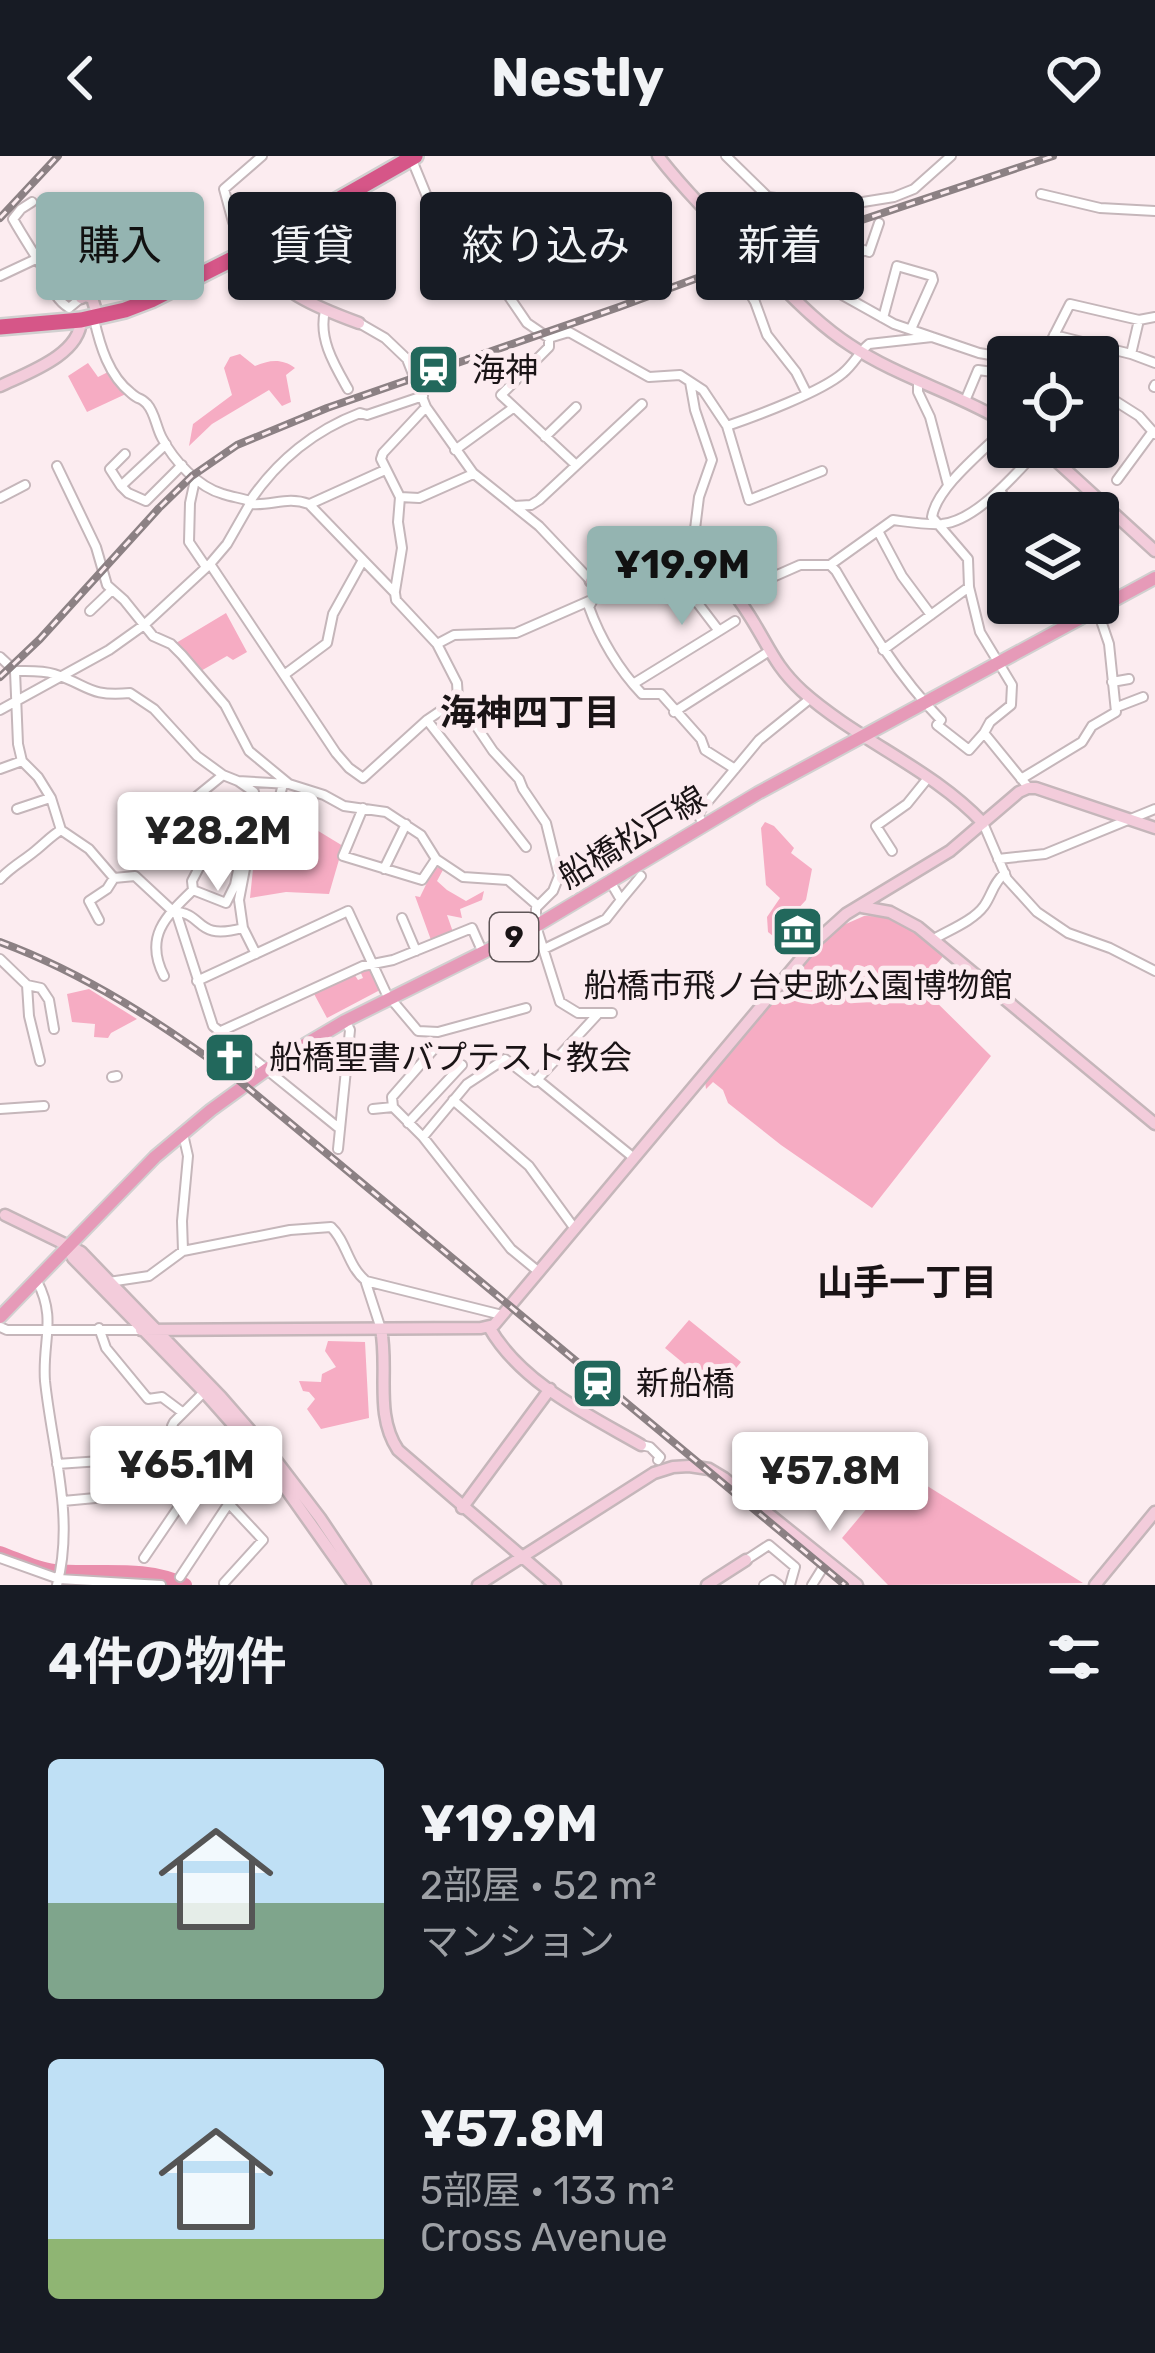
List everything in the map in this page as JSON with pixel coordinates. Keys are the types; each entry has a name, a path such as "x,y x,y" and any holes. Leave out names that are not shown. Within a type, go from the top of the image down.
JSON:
{"highway":[{"path":"352,192 413,157"},
{"path":"0,327 91,318 159,297 228,261"}],"main road":[{"name":"船橋松戸線","path":"1119,595 1155,578"},
{"name":"船橋松戸線","path":"0,1317 137,1174 265,1069 345,1021 536,926 863,735 1065,624"}],"street":[{"path":"228,204 224,189 262,156"},
{"path":"658,156 696,201"},
{"path":"726,156 768,197 838,206 914,189 951,156"},
{"path":"413,157 428,199 458,226 526,323 549,338 569,332 649,377 680,375 703,390 727,426 749,500 822,471"},
{"path":"1041,194 1100,208 1155,211"},
{"path":"32,202 13,219 36,257"},
{"path":"864,250 869,252 879,223"},
{"path":"0,276 36,259"},
{"path":"883,318 897,266 932,276 911,330"},
{"path":"92,300 91,318 113,374 148,406 166,444 195,480 221,494 263,505 292,499 309,504 437,644 457,683 458,699 546,823 559,876 553,891 538,905 536,926 560,1003 573,1012 612,1013"},
{"path":"307,300 385,338 407,359 426,407 473,473 553,539 597,583"},
{"path":"754,300 767,334 806,392"},
{"path":"797,300 860,352 987,413"},
{"path":"852,300 911,330 987,354"},
{"path":"1155,316 1139,320 1070,304 1054,335 1155,363"},
{"path":"325,311 323,336 348,389"},
{"path":"0,386 66,349 91,318"},
{"path":"1131,354 1139,320"},
{"path":"727,426 841,375 869,344 932,337"},
{"path":"549,338 550,347 501,393 575,465"},
{"path":"965,400 978,370 987,371"},
{"path":"918,381 948,486"},
{"path":"690,382 694,410 712,460 699,497 692,553"},
{"path":"0,710 109,650 144,625 208,566 251,502 295,449 360,412 367,415 423,395"},
{"path":"1117,480 1154,433 1119,403"},
{"path":"513,506 539,500 642,404"},
{"path":"394,593 402,548 400,497 381,459 426,407"},
{"path":"545,437 576,407"},
{"path":"455,451 513,408"},
{"path":"122,486 166,444"},
{"path":"830,566 883,650 941,720 937,725 969,750 990,722 1011,705 1012,685 980,632 968,559 932,517 948,486 987,446"},
{"path":"125,454 110,469 128,493 146,501 182,465"},
{"path":"56,466 96,547 107,585 153,635 182,655 225,705 249,751 286,784"},
{"path":"726,584 775,576 796,566 830,566 893,520 953,522 1000,490 1021,468"},
{"path":"1064,468 1155,551"},
{"path":"309,504 385,470"},
{"path":"400,497 419,498 473,473"},
{"path":"195,480 189,542 349,768 364,778 458,699"},
{"path":"0,498 25,484"},
{"path":"878,532 931,615"},
{"path":"597,583 683,552 705,561 748,613 784,674 983,823 1015,890 1054,926 1155,971"},
{"path":"284,675 327,643 333,614 362,560"},
{"path":"664,560 719,631"},
{"path":"597,583 589,607 633,684 642,694 661,694 706,750 735,769"},
{"path":"883,650 969,587"},
{"path":"90,611 112,590"},
{"path":"437,644 454,635 516,633 591,600"},
{"path":"633,684 735,621"},
{"path":"0,1328 489,1327 823,933 936,861 1025,783 1082,742 1092,726 1116,712 1103,624"},
{"path":"674,712 768,652"},
{"path":"0,657 15,671 52,673 88,691 130,693 154,709 184,745 254,792 239,900 243,928 256,954"},
{"path":"15,671 22,761 51,798 62,830 89,849 113,878"},
{"path":"1112,682 1130,679"},
{"path":"1118,707 1143,697"},
{"path":"704,826 700,811 759,740 811,698"},
{"path":"428,720 526,847"},
{"path":"984,733 1025,783 1155,828"},
{"path":"0,769 22,761"},
{"path":"194,890 192,881 204,857 186,805 223,775"},
{"path":"892,851 876,826 907,804 928,778"},
{"path":"238,781 286,784 344,806 386,812 421,835 436,859 463,877 508,880 538,905"},
{"path":"250,826 271,831 286,784"},
{"path":"17,808 51,798"},
{"path":"363,808 343,856 422,880 436,859"},
{"path":"998,859 1045,854 1155,809"},
{"path":"384,869 406,824"},
{"path":"194,890 226,903 250,826"},
{"path":"0,879 62,830"},
{"path":"933,940 984,906 1005,873"},
{"path":"113,878 135,875 177,915 213,1026 340,1129"},
{"path":"544,949 605,919 641,876"},
{"path":"98,920 88,901 107,889 113,878"},
{"path":"611,883 621,900"},
{"path":"164,976 156,961 157,934 171,911 194,890"},
{"path":"858,907 902,916 1155,1124"},
{"path":"171,911 183,911 220,934 243,928"},
{"path":"197,981 348,911 390,998 418,1030 432,1033 526,1008"},
{"path":"402,918 416,951"},
{"path":"219,1032 363,966 472,928 483,953"},
{"path":"0,959 27,985 41,988 54,1029"},
{"path":"27,985 40,1061"},
{"path":"538,1080 598,1014"},
{"path":"338,1148 350,1030 345,1021"},
{"path":"433,1050 392,1097 392,1107 423,1137 511,1249 539,1272"},
{"path":"423,1137 467,1084 505,1059 635,1159"},
{"path":"408,1123 462,1065"},
{"path":"453,1100 529,1166 575,1229"},
{"path":"0,1109 44,1106"},
{"path":"373,1109 392,1107"},
{"path":"183,1133 188,1156 183,1251"},
{"path":"3,1211 81,1252 147,1330"},
{"path":"109,1282 149,1276 183,1251 290,1230 331,1227 352,1268 366,1281 502,1315"},
{"path":"67,1246 272,1462 364,1585"},
{"path":"36,1280 47,1302 45,1378 65,1522 58,1577"},
{"path":"366,1281 381,1329 388,1435 398,1450 462,1508 555,1585"},
{"path":"489,1327 505,1351 566,1402 641,1444"},
{"path":"99,1328 106,1348 148,1399 162,1397 182,1412"},
{"path":"207,1389 172,1426 176,1447 262,1540 224,1583"},
{"path":"462,1508 550,1389"},
{"path":"62,1501 117,1496 156,1478 176,1447"},
{"path":"57,1464 101,1461"},
{"path":"478,1585 630,1486 664,1468 680,1466 717,1473 857,1585"},
{"path":"144,1558 201,1474"},
{"path":"180,1577 229,1504"},
{"path":"1095,1585 1155,1512"},
{"path":"316,1521 354,1585"},
{"path":"707,1585 769,1545 795,1567 790,1585"},
{"path":"0,1558 58,1577 161,1585"},
{"path":"812,1585 827,1561"},
{"path":"764,1585 772,1580 779,1585"}],"shaded area":[{"path":"240,354 255,366 275,361 295,368 286,375 291,402 282,406 269,390 212,424 189,446 193,424 232,395 224,368 230,357"},
{"path":"88,363 98,377 110,371 128,393 87,412 68,376"},
{"path":"226,613 247,652 233,660 227,656 199,672 176,643"},
{"path":"285,820 315,829 343,846 329,894 286,892 250,898 253,869 274,867"},
{"path":"765,822 812,869 806,900 773,936 767,917 780,898 766,885 761,828"},
{"path":"441,867 437,881 466,901 484,891 482,900 460,909 462,918 447,915 453,932 431,940 415,896 420,897 434,868"},
{"path":"864,916 899,922 945,954 919,985 991,1056 872,1208 728,1103 713,1082 706,1089 705,1081 818,946 839,927"},
{"path":"367,968 380,990 327,1018 313,992 354,974 358,980 363,978 360,971"},
{"path":"89,989 137,1019 108,1038 94,1037 95,1024 72,1022 67,994"},
{"path":"689,1320 741,1362 717,1391 665,1348"},
{"path":"328,1341 365,1342 369,1418 321,1429 307,1409 315,1399 303,1391 299,1381 321,1382 322,1374 336,1367 325,1351"},
{"path":"900,1469 1083,1583 888,1585 842,1538"}],"waterway":[{"path":"0,1553 47,1570 137,1573 185,1585"}],"railway":[{"path":"0,218 58,156"},
{"path":"0,677 159,508 192,476 237,445 327,408 784,246 1053,156"},
{"path":"0,942 123,1002 236,1078 845,1585"}],"place":[{"name":"海神","path":"433,369"},
{"name":"船橋市飛ノ台史跡公園博物館","path":"798,931"},
{"name":"船橋聖書バプテスト教会","path":"230,1057"},
{"name":"新船橋","path":"597,1383"}],"district":[{"name":"海神四丁目","path":"530,712"},
{"name":"山手一丁目","path":"907,1282"}]}
